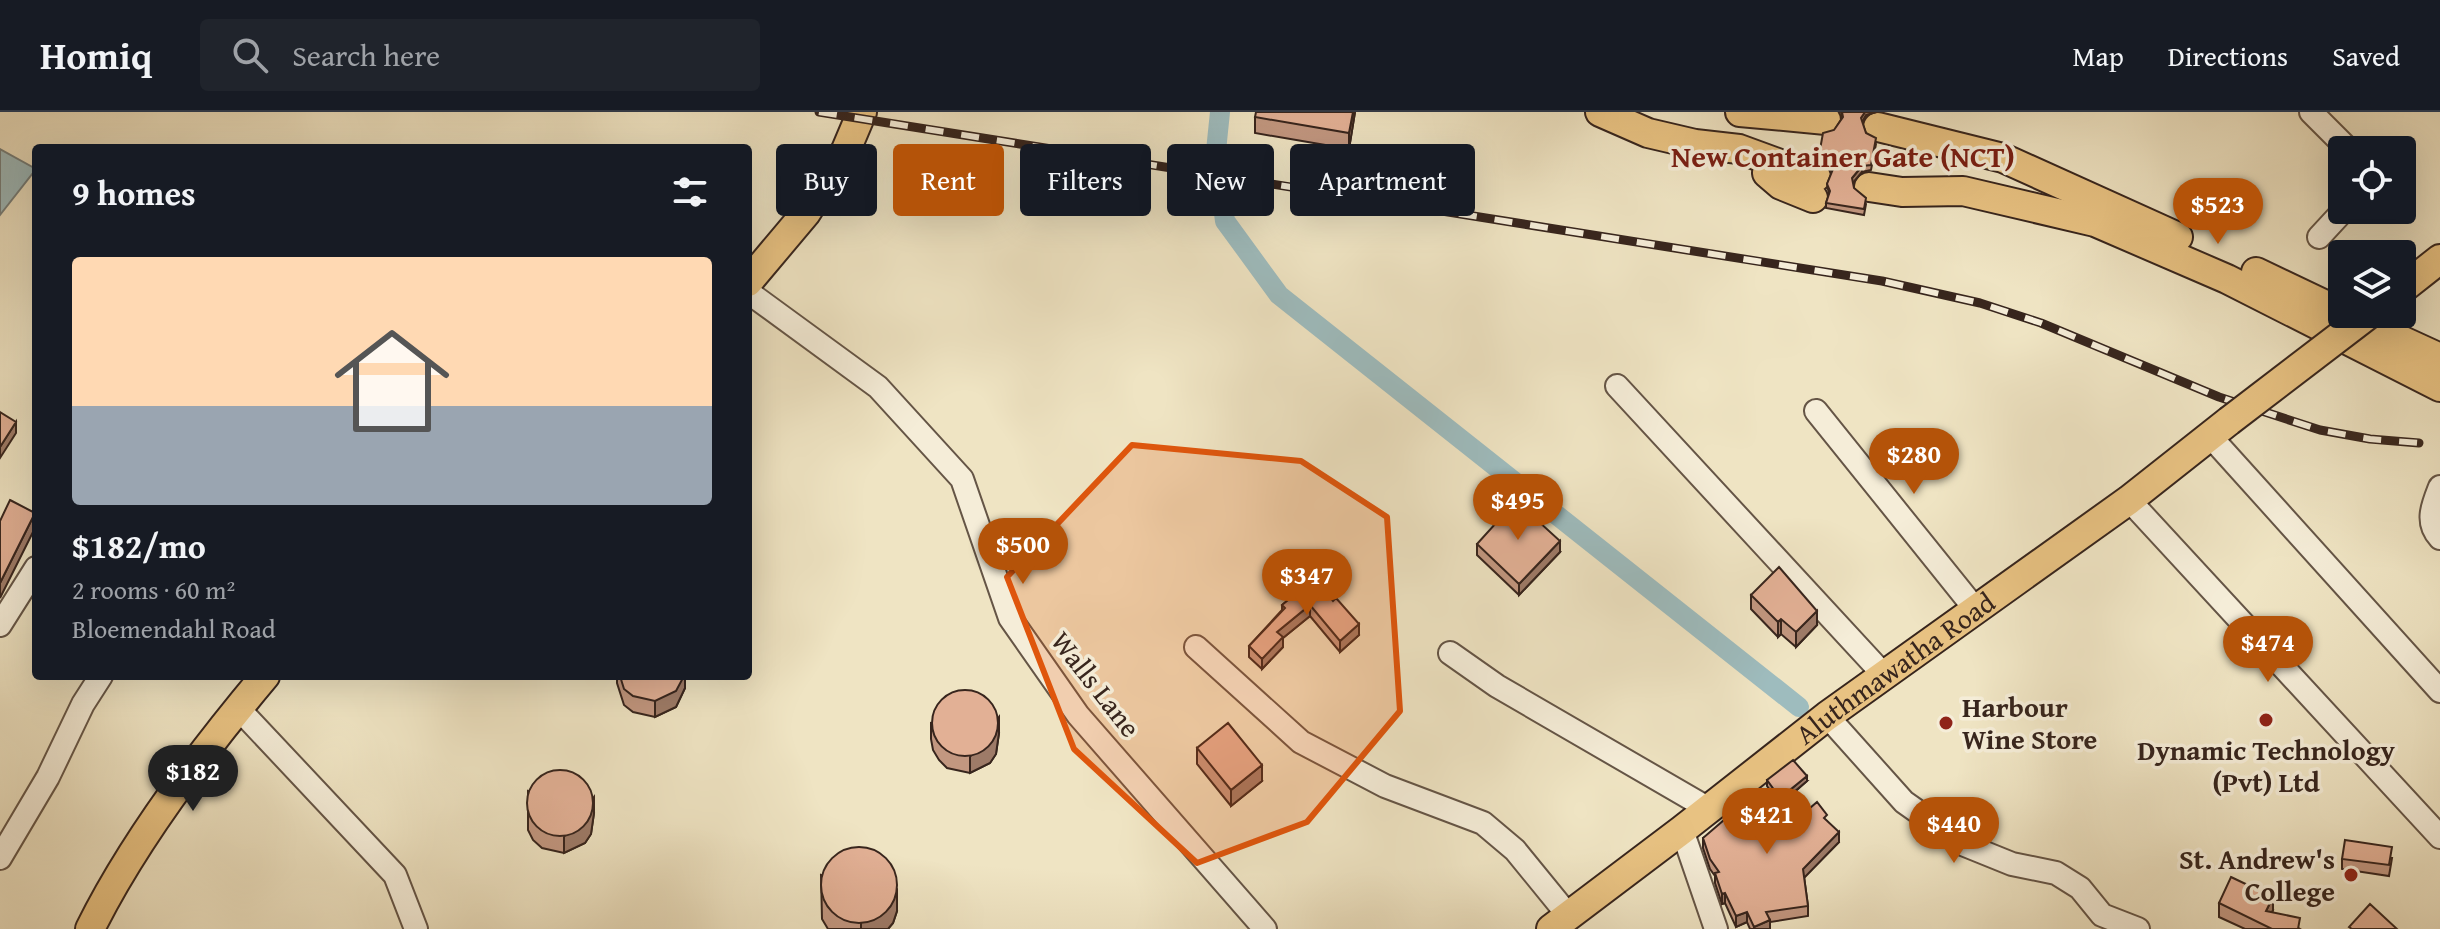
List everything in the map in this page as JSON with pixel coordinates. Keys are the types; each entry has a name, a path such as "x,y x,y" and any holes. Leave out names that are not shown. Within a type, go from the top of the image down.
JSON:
{"main road":[{"path":"1600,112 1648,133 1695,144 1819,159"},
{"path":"1742,112 1819,159"},
{"path":"752,277 806,213 846,150 862,115"},
{"path":"1739,149 1781,185 1819,159"},
{"path":"1873,158 2003,158 2328,307"},
{"path":"1873,158 1963,191 2095,222 2227,279 2440,387"},
{"path":"2416,278 2440,259"},
{"name":"Aluthmawatha Road","path":"1560,922 1827,716 2129,500 2351,328"},
{"path":"2374,328 2440,358"},
{"path":"90,929 113,882 173,796 262,680"}],"street":[{"path":"2311,112 2335,136"},
{"path":"2319,237 2331,224"},
{"name":"Walls Lane","path":"752,295 878,387 962,479 1010,618 1078,715 1265,929"},
{"path":"1617,386 1884,675"},
{"path":"1816,411 1976,610"},
{"path":"2220,429 2440,691"},
{"path":"2440,487 2430,511 2433,531 2440,538"},
{"path":"2129,500 2440,837"},
{"path":"0,625 32,574"},
{"path":"1196,647 1301,742 1385,786 1483,823 1515,850 1560,922"},
{"path":"1450,653 1497,686 1709,809"},
{"path":"0,858 48,777 83,704 98,680"},
{"path":"239,709 395,875 416,929"},
{"path":"1827,716 1904,802 1965,845 2012,864 2056,873 2080,888 2102,915 2138,929"},
{"path":"1682,830 1716,929"}],"highlighted area":[{"path":"1132,445 1301,461 1387,517 1400,711 1307,822 1197,863 1074,749 1007,577"}],"water":[{"path":"0,149 32,167 32,174 0,215"}],"building":[{"path":"1256,112 1353,112 1349,133 1255,117"},
{"name":"New Container Gate (NCT)","path":"1842,112 1865,112 1861,118 1866,133 1876,138 1871,165 1862,166 1852,178 1854,188 1866,198 1864,209 1826,203 1830,191 1827,184 1833,169 1828,160 1819,155 1823,133 1834,130 1843,117"},
{"path":"0,412 16,422 0,447"},
{"path":"10,500 32,511 32,519 0,583 0,521"},
{"path":"1516,501 1560,541 1519,584 1477,544"},
{"path":"1779,567 1817,611 1796,632 1781,619 1778,622 1751,595"},
{"path":"1314,579 1359,624 1340,641 1310,605 1277,632 1283,637 1262,659 1249,646 1285,608 1282,605"},
{"path":"621,680 682,680 676,691 655,701 633,696 624,689"},
{"path":"959,690 971,690 983,695 993,705 998,723 996,736 983,751 971,756 959,756 947,751 937,741 932,729 932,717 937,705 947,695"},
{"path":"1228,723 1262,765 1231,790 1197,748"},
{"path":"1793,760 1807,776 1780,798 1767,780"},
{"path":"566,770 584,779 591,790 591,816 584,827 573,834 554,836 536,827 529,816 527,797 536,779 547,772"},
{"path":"1768,790 1796,820 1817,802 1827,815 1824,818 1839,832 1803,869 1808,906 1766,912 1770,920 1754,927 1747,912 1736,916 1725,893 1722,894 1715,873 1719,872 1710,859 1703,838 1724,820 1727,824"},
{"path":"2345,840 2392,847 2389,865 2342,859"},
{"path":"859,847 873,850 886,858 894,871 897,885 894,899 886,912 873,920 859,923 845,920 832,912 824,899 821,885 824,871 832,858 845,850"},
{"path":"2231,877 2273,897 2266,911 2300,918 2298,929 2272,929 2219,903"},
{"path":"2370,904 2397,929 2349,927"}],"waterway":[{"path":"1220,112 1216,151 1225,221 1279,295 1799,707"}],"tunnel":[{"path":"1877,112 1881,113"}],"railway":[{"path":"819,112 1882,281 1980,303 2041,323 2219,397 2320,430 2370,439 2419,443"}],"place":[{"name":"Dynamic Technology (Pvt) Ltd","path":"2266,720"},
{"name":"Harbour Wine Store","path":"1946,723"},
{"name":"St. Andrew's College","path":"2351,875"}],"district":[{"name":"New Container Gate (NCT)","path":"1843,157"}]}
